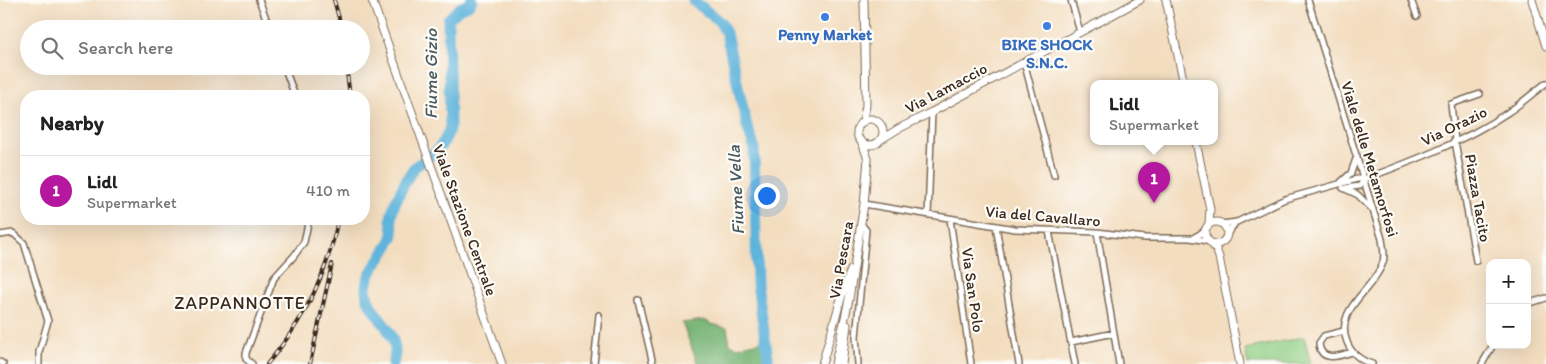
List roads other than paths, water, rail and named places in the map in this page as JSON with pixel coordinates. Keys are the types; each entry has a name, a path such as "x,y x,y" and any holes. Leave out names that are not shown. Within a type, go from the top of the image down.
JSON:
{"street":[{"path":"259,0 267,20"},
{"name":"Viale Stazione Centrale","path":"372,0 502,364"},
{"path":"864,0 866,105 863,122 858,132 862,142 870,145 879,142 883,132 881,126 866,105"},
{"path":"1071,0 1080,32"},
{"name":"Via Lamaccio","path":"879,142 898,129 1140,0"},
{"path":"1166,0 1183,80"},
{"name":"Viale delle Metamorfosi","path":"1308,0 1375,215 1382,239 1384,256 1382,265 1348,312 1344,331"},
{"path":"1411,0 1417,16"},
{"path":"1532,0 1546,46"},
{"path":"1024,62 1054,175"},
{"path":"288,75 294,90"},
{"name":"Via Orazio","path":"1220,223 1237,222 1285,199 1341,186 1357,179 1364,179 1455,141 1505,114 1546,83"},
{"name":"Piazza Tacito","path":"1476,260 1455,141 1451,104 1480,94"},
{"path":"928,215 932,112"},
{"path":"863,122 875,120"},
{"name":"Via Lamaccio","path":"881,126 898,129"},
{"name":"Via Pescara","path":"835,364 846,316 864,204 868,159 862,142"},
{"name":"Via Pescara","path":"868,159 879,142"},
{"path":"1197,145 1210,209 1205,236 1216,249 1219,257 1240,364"},
{"path":"1357,156 1351,173 1341,186 1358,195 1375,215"},
{"name":"Via del Cavallaro","path":"864,204 1015,229 1097,232 1144,238 1190,238 1210,242"},
{"path":"1210,209 1226,230 1219,257"},
{"name":"Via San Polo","path":"950,219 970,364"},
{"name":"Via Orazio","path":"1225,237 1237,222"},
{"path":"1207,227 1220,223"},
{"path":"858,364 856,337 866,230 861,224"},
{"path":"251,363 246,359 247,349 274,278 304,242 308,225"},
{"path":"996,226 1019,364"},
{"name":"Via del Cavallaro","path":"1190,238 1200,234 1207,227"},
{"path":"1049,230 1075,364"},
{"path":"1097,232 1119,364"},
{"path":"0,235 13,233 24,243 38,284 48,321 38,364"},
{"path":"1210,242 1218,244 1225,237"},
{"path":"822,364 845,285 855,266"},
{"path":"1531,303 1546,298"},
{"path":"638,300 653,364"},
{"path":"594,364 599,314"},
{"path":"842,364 846,316"},
{"path":"1352,352 1343,356 1330,357 1324,355 1319,343 1324,336 1344,331 1348,346 1352,352 1372,364"},
{"path":"1071,342 1114,333"},
{"path":"1482,364 1491,349"}],"waterway":[{"name":"Fiume Gizio","path":"393,364 395,353 393,341 367,297 367,282 373,268 391,241 393,232 391,221 396,200 411,172 433,154 448,132 450,126 448,19 472,0"},
{"name":"Fiume Vella","path":"693,0 720,22 726,33 747,126 754,147 757,284 769,364"}],"railway":[{"path":"334,0 340,20"},
{"path":"347,75 349,90"},
{"path":"267,364 303,314 321,278 337,225"},
{"path":"310,364 332,264"}],"place":[{"name":"Penny Market","path":"825,17"},
{"name":"BIKE SHOCK S.N.C.","path":"1047,26"},
{"name":"Lidl","path":"1154,203"}],"district":[{"name":"ZAPPANNOTTE","path":"240,303"}]}
